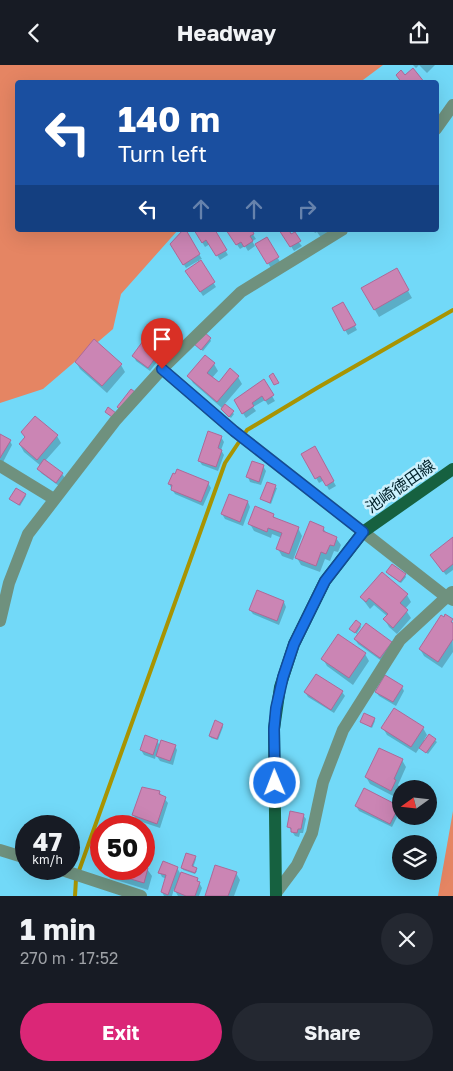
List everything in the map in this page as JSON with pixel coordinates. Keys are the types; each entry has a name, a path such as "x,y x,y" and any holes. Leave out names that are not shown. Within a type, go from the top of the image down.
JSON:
{"main road":[{"name":"池崎徳田線","path":"276,894 274,729 280,687 303,622 325,581 363,532 453,469"}],"street":[{"path":"439,125 453,105"},
{"path":"0,621 8,583 28,534 115,421 162,369 241,293 339,232"},
{"path":"162,369 234,431 363,532 450,596 400,640 343,730 323,782 312,833 297,865 276,894"},
{"path":"0,466 54,499"},
{"path":"0,850 15,855"},
{"path":"80,877 141,896"}],"shaded area":[{"path":"0,65 383,65 363,80 15,80 15,232 176,232 121,294 113,329 43,389 0,403"},
{"path":"453,811 453,896 438,896"}],"building":[{"path":"413,68 423,80 400,80 396,75 401,70 405,75"},
{"path":"181,232 187,232 200,254 183,265 170,244"},
{"path":"195,232 216,232 227,250 216,256 206,240 202,243"},
{"path":"227,232 253,232 254,234 250,236 253,241 244,247 241,242 236,245"},
{"path":"280,232 290,232 291,234 295,232 301,241 290,247"},
{"path":"267,237 279,257 267,264 255,244"},
{"path":"201,260 215,282 200,292 185,271"},
{"path":"397,268 409,290 374,310 361,288"},
{"path":"343,302 356,325 344,331 332,308"},
{"path":"204,332 211,338 201,350 194,344"},
{"path":"94,339 122,364 102,386 75,362"},
{"path":"143,341 159,353 148,368 132,356"},
{"path":"205,355 215,363 207,373 219,382 230,368 239,376 217,402 187,376"},
{"path":"273,373 279,383 274,385 269,376"},
{"path":"264,379 274,395 265,401 262,396 252,403 254,406 242,414 234,400"},
{"path":"131,389 135,392 121,410 117,407"},
{"path":"225,404 234,411 229,417 221,409"},
{"path":"108,407 116,413 112,417 105,412"},
{"path":"35,416 58,435 37,460 19,444 25,437 21,432"},
{"path":"208,431 222,436 218,448 222,450 216,467 198,461"},
{"path":"0,434 11,440 0,458"},
{"path":"315,446 334,481 326,486 320,476 315,479 301,454"},
{"path":"44,459 63,473 56,483 37,469"},
{"path":"252,461 264,465 259,482 246,477"},
{"path":"177,469 209,482 201,502 171,490 172,485 168,484"},
{"path":"267,482 276,485 270,503 260,499"},
{"path":"16,488 26,494 19,505 9,499"},
{"path":"229,494 248,501 240,522 221,514"},
{"path":"255,506 274,514 273,517 299,527 289,554 276,549 282,533 268,528 267,532 248,524"},
{"path":"310,521 324,527 323,531 337,537 334,546 330,545 326,554 321,552 316,566 295,558"},
{"path":"453,537 453,564 443,572 430,555"},
{"path":"392,564 406,574 400,582 386,572"},
{"path":"382,572 408,594 400,603 408,610 393,628 383,619 388,614 369,598 366,602 360,597"},
{"path":"257,590 284,601 277,621 249,610"},
{"path":"445,614 453,619 451,622 453,623 453,639 438,662 419,649 441,615 444,617"},
{"path":"356,620 361,624 355,633 349,629"},
{"path":"366,623 392,642 380,658 354,639"},
{"path":"338,634 366,653 349,678 321,659"},
{"path":"316,674 343,691 331,710 304,692"},
{"path":"385,675 403,686 393,702 375,692"},
{"path":"394,708 424,727 411,747 381,728"},
{"path":"364,713 375,718 371,727 360,722"},
{"path":"215,720 223,724 217,739 209,736"},
{"path":"429,734 436,739 426,753 419,748"},
{"path":"145,735 158,740 153,755 140,750"},
{"path":"161,740 176,745 170,761 156,756"},
{"path":"379,748 403,759 394,779 396,780 392,780 391,791 365,777"},
{"path":"142,787 160,791 159,794 166,797 157,824 155,823 155,815 132,815"},
{"path":"364,788 392,802 392,820 390,824 355,806"},
{"path":"290,811 304,814 301,829 298,829 297,833 291,832 291,828 287,827"},
{"path":"186,853 196,856 192,866 197,868 195,873 181,868"},
{"path":"163,861 178,867 168,895 161,892 166,875 158,873"},
{"path":"215,865 237,872 228,896 205,896"},
{"path":"181,872 198,878 197,881 200,882 195,896 186,896 174,891"},
{"path":"134,880 145,880 144,883"}],"waterway":[{"path":"75,896 76,879 225,463 247,430 453,310"}],"route":[{"path":"162,369 234,431 363,532 325,581 303,622 294,644 280,687 276,708 274,729 275,783"}]}
